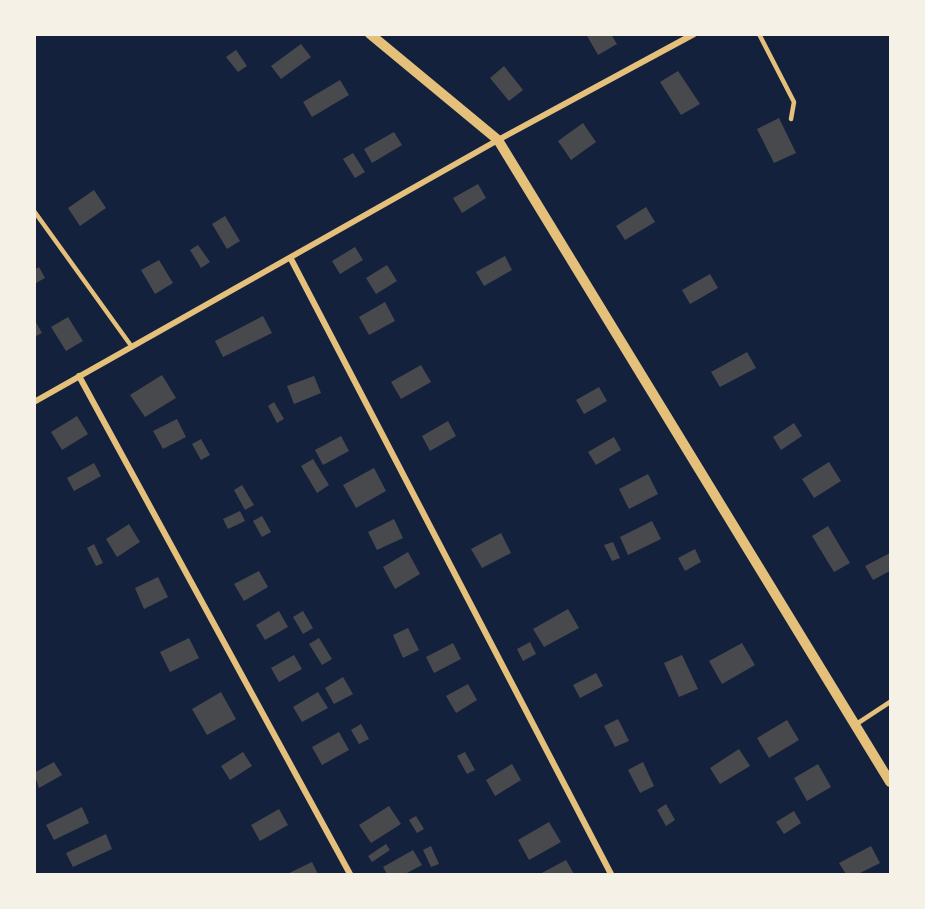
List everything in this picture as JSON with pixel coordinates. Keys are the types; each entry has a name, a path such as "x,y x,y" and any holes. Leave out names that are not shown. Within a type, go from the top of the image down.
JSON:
{"street":[{"path":"370,34 498,140 891,782"},
{"path":"34,402 291,259 498,140 694,34"},
{"path":"291,259 610,874"},
{"path":"79,376 350,874"}],"lane":[{"path":"759,34 794,102 791,119"},
{"path":"34,211 132,346"},
{"path":"855,725 891,702"}],"building":[{"path":"586,34 611,34 617,44 598,55"},
{"path":"301,44 311,57 281,79 271,66"},
{"path":"236,50 247,66 238,72 226,57"},
{"path":"504,66 523,90 509,101 490,78"},
{"path":"678,71 700,104 681,115 660,82"},
{"path":"340,80 349,95 312,117 303,102"},
{"path":"779,118 796,153 774,163 757,129"},
{"path":"583,123 596,142 571,160 558,141"},
{"path":"394,132 402,145 372,163 364,149"},
{"path":"353,153 365,172 355,178 343,159"},
{"path":"478,184 486,198 462,213 453,198"},
{"path":"94,190 106,208 80,226 68,208"},
{"path":"646,207 655,222 625,240 616,226"},
{"path":"225,216 240,241 227,249 212,224"},
{"path":"198,245 210,262 201,268 190,250"},
{"path":"355,247 363,260 340,274 332,261"},
{"path":"505,256 512,270 484,286 476,272"},
{"path":"159,260 173,283 155,294 141,270"},
{"path":"387,265 397,281 376,294 366,278"},
{"path":"39,267 45,278 34,284 34,270"},
{"path":"710,274 718,288 690,304 682,290"},
{"path":"385,302 395,321 369,335 359,317"},
{"path":"263,316 272,333 223,357 215,341"},
{"path":"68,317 83,341 66,351 51,327"},
{"path":"34,319 42,333 34,337"},
{"path":"747,352 756,368 720,387 711,372"},
{"path":"421,365 431,382 401,399 391,382"},
{"path":"162,375 176,398 145,417 130,395"},
{"path":"314,376 321,393 294,404 287,386"},
{"path":"599,387 607,401 584,414 576,400"},
{"path":"274,402 284,419 277,423 268,406"},
{"path":"77,416 88,434 62,450 51,432"},
{"path":"177,419 186,437 163,449 153,431"},
{"path":"448,421 456,436 430,451 422,436"},
{"path":"794,423 802,436 781,450 773,437"},
{"path":"341,436 349,451 323,465 315,450"},
{"path":"614,437 621,450 596,465 588,452"},
{"path":"201,439 210,455 201,460 192,444"},
{"path":"313,459 329,485 317,493 301,466"},
{"path":"829,462 841,481 814,498 802,479"},
{"path":"94,463 101,476 74,491 67,478"},
{"path":"374,468 386,491 356,508 343,485"},
{"path":"648,474 658,494 629,509 619,489"},
{"path":"242,485 254,505 245,510 234,490"},
{"path":"240,511 245,521 228,529 223,519"},
{"path":"262,516 271,532 262,537 253,521"},
{"path":"394,519 403,538 377,550 368,532"},
{"path":"652,521 661,539 628,555 620,537"},
{"path":"129,524 140,542 117,557 106,539"},
{"path":"828,526 850,563 834,572 812,536"},
{"path":"501,533 511,553 482,568 471,549"},
{"path":"613,542 620,558 612,561 604,545"},
{"path":"94,544 103,563 96,566 87,548"},
{"path":"695,549 701,562 685,571 678,558"},
{"path":"408,552 420,574 395,589 383,567"},
{"path":"890,553 890,571 873,580 865,566"},
{"path":"259,571 268,587 244,601 234,584"},
{"path":"158,577 168,597 144,609 135,588"},
{"path":"568,609 579,628 544,647 533,629"},
{"path":"279,611 288,627 265,640 256,625"},
{"path":"303,611 313,628 303,634 293,617"},
{"path":"408,628 419,650 403,658 393,635"},
{"path":"189,638 199,658 170,672 160,652"},
{"path":"319,638 332,659 322,665 309,644"},
{"path":"530,642 536,654 523,661 517,649"},
{"path":"453,643 461,659 434,673 426,657"},
{"path":"742,643 755,665 722,684 709,661"},
{"path":"294,655 302,669 279,682 271,668"},
{"path":"682,655 698,689 679,697 664,663"},
{"path":"596,673 603,686 580,698 573,685"},
{"path":"343,677 353,694 334,704 325,688"},
{"path":"468,684 477,700 456,713 446,696"},
{"path":"221,692 236,719 207,735 192,709"},
{"path":"318,692 328,708 302,722 293,707"},
{"path":"618,719 629,741 615,747 604,726"},
{"path":"787,720 799,740 769,758 757,738"},
{"path":"361,724 369,739 359,744 351,730"},
{"path":"339,732 349,750 322,765 312,747"},
{"path":"739,749 750,766 720,784 710,768"},
{"path":"243,752 252,766 230,780 221,766"},
{"path":"465,752 475,770 467,774 457,756"},
{"path":"54,762 62,775 39,788 34,773"},
{"path":"643,762 654,786 640,793 628,770"},
{"path":"512,764 521,780 495,796 486,780"},
{"path":"818,764 831,787 807,801 794,778"},
{"path":"666,804 675,820 666,826 657,810"},
{"path":"389,806 401,824 371,843 359,825"},
{"path":"82,807 89,823 54,840 46,825"},
{"path":"279,809 288,825 260,841 251,825"},
{"path":"794,811 801,823 784,834 776,822"},
{"path":"416,816 424,829 417,833 409,820"},
{"path":"549,822 561,842 529,860 518,840"},
{"path":"106,834 112,849 73,867 66,853"},
{"path":"386,844 390,850 372,862 368,856"},
{"path":"431,846 439,864 431,867 423,850"},
{"path":"871,846 880,863 858,874 846,874 839,863"},
{"path":"413,850 422,865 405,874 387,874 383,867"},
{"path":"566,860 574,874 540,874"},
{"path":"312,862 318,874 287,874"}]}
